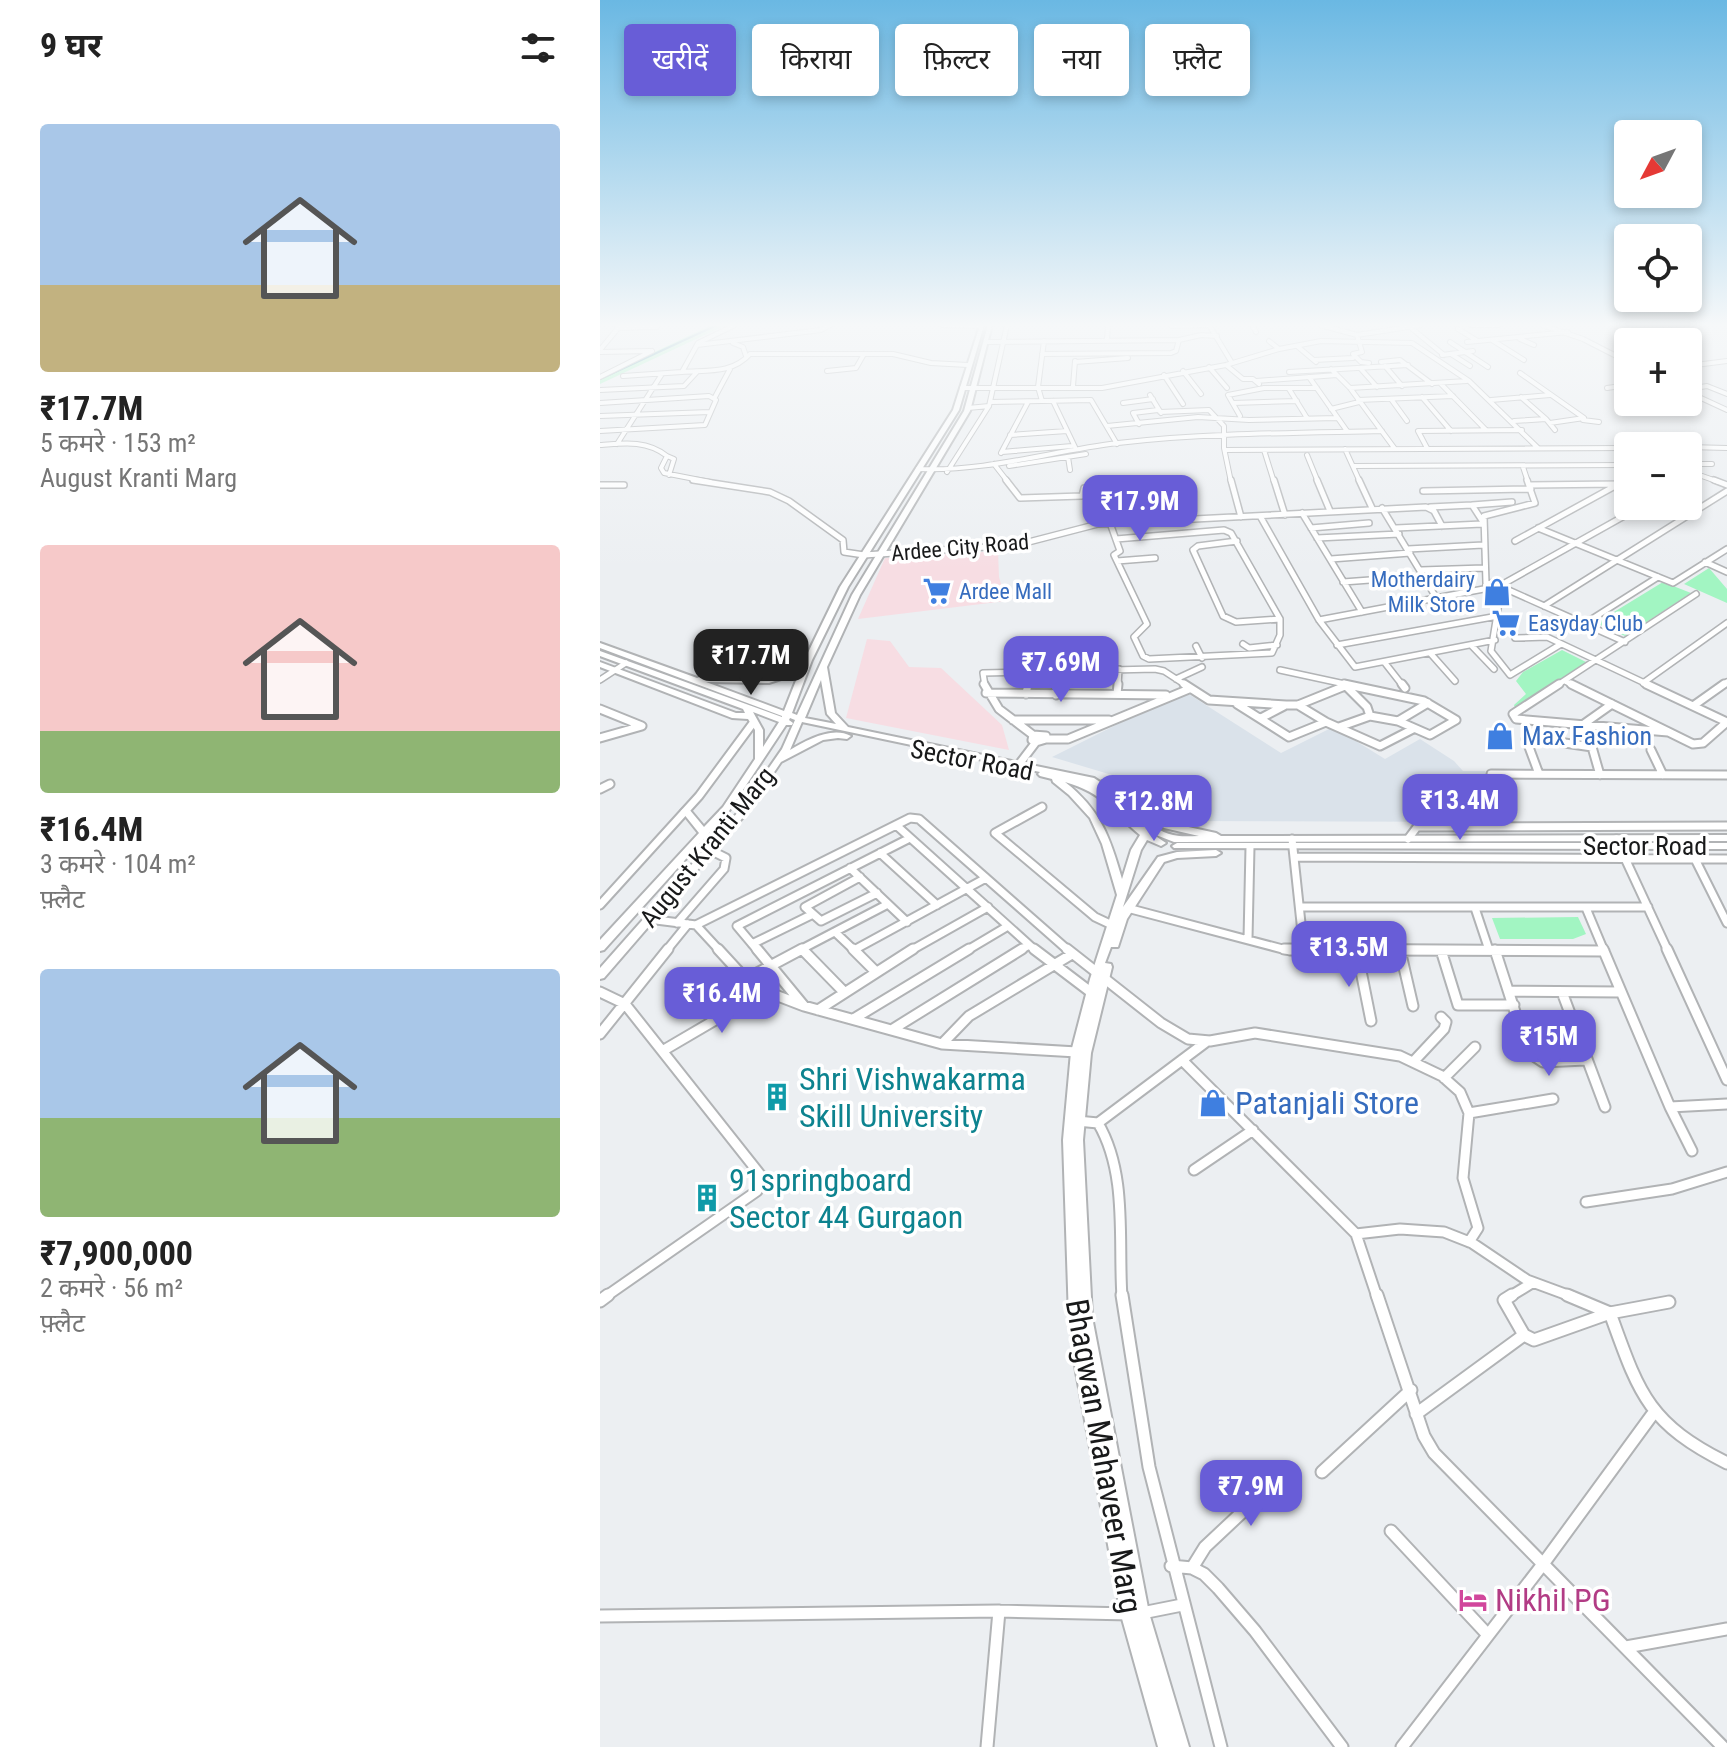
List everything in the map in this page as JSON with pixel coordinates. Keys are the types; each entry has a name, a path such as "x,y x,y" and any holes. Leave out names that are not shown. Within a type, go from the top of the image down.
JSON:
{"main road":[{"name":"August Kranti Marg","path":"600,947 726,809 786,718 805,668 844,587 952,419 956,407"},
{"name":"August Kranti Marg","path":"600,975 742,813 779,760 856,595 968,408"},
{"path":"600,645 786,718"},
{"path":"600,653 750,716 759,730 758,760"},
{"path":"823,663 831,714 854,731"},
{"path":"600,664 735,716 786,718"},
{"path":"690,679 769,681 805,668"},
{"name":"Sector Road","path":"786,718 1060,771 1097,784 1150,834 1174,839 1228,840 1293,848 1408,839 1727,846"},
{"name":"Sector Road","path":"779,760 837,733 1048,775 1087,786 1101,794 1150,834 1172,846 1293,848 1727,838"},
{"path":"1048,775 1089,807 1110,852 1122,896"},
{"path":"1097,784 1113,786 1167,826 1228,840"},
{"path":"686,811 704,833"},
{"name":"Bhagwan Mahaveer Marg","path":"1122,918 1122,896 1150,834"},
{"name":"Bhagwan Mahaveer Marg","path":"1150,834 1122,918 1092,993 1077,1052 1074,1121 1085,1317 1135,1614 1167,1747"},
{"path":"1122,918 1161,859 1245,847"},
{"path":"600,932 621,925"},
{"name":"Bhagwan Mahaveer Marg","path":"1074,1121 1100,978"},
{"name":"Bhagwan Mahaveer Marg","path":"1135,1614 1180,1747"}],"street":[{"path":"617,444 640,407"},
{"path":"600,431 705,425 712,407"},
{"path":"968,408 976,407"},
{"path":"947,472 987,407"},
{"path":"1026,407 998,465 1016,495 1026,499 1082,496 1084,488"},
{"path":"1056,407 1076,447"},
{"path":"1096,407 1117,444"},
{"path":"1156,407 1166,422"},
{"path":"1235,407 1240,416"},
{"path":"1300,407 1307,418"},
{"path":"1340,407 1331,409 1347,431"},
{"path":"1363,407 1395,449"},
{"path":"1396,407 1407,421"},
{"path":"1430,407 1451,431"},
{"path":"1463,407 1486,430"},
{"path":"1498,407 1538,448"},
{"path":"1532,407 1555,430"},
{"path":"1565,407 1583,420"},
{"path":"1139,424 1133,413 1209,410 1217,417 1224,426 1222,434 1241,517"},
{"path":"600,416 710,412"},
{"path":"1107,426 1240,416 1249,420 1337,418"},
{"path":"1514,421 1599,422"},
{"path":"1427,448 1418,431 1522,430"},
{"path":"1010,435 1067,431"},
{"path":"1002,452 1222,434 1382,431"},
{"path":"600,445 659,448 674,459 669,475"},
{"path":"998,465 1076,447"},
{"path":"1702,447 1727,448"},
{"path":"1225,450 1614,448"},
{"path":"1717,448 1727,455"},
{"path":"1345,449 1372,508"},
{"path":"1264,450 1285,515"},
{"path":"918,469 947,472 1086,454"},
{"path":"1307,455 1330,511"},
{"path":"667,456 661,471 772,493 843,540 844,552 864,555"},
{"path":"1068,457 1070,470"},
{"path":"1702,464 1712,464"},
{"path":"1354,466 1614,465"},
{"path":"1488,586 1484,568 1483,523 1489,513 1535,503 1523,467"},
{"path":"1702,477 1727,488"},
{"path":"1423,491 1614,484"},
{"path":"600,487 624,485"},
{"path":"1515,541 1614,487"},
{"path":"1544,606 1727,488"},
{"name":"Ardee City Road","path":"864,555 1017,545 1088,525 1110,523 1512,502"},
{"path":"1472,505 1483,523"},
{"path":"1426,507 1434,511 1442,526"},
{"path":"1382,508 1437,599"},
{"path":"1302,513 1362,612"},
{"path":"1260,516 1319,620 1355,667 1495,640"},
{"path":"1561,644 1510,675 1491,651 1503,587 1617,520"},
{"path":"1110,523 1120,551 1114,555 1147,624 1134,637 1143,656 1149,659 1202,658 1265,656 1272,653 1277,645 1280,619 1231,533 1224,530 1116,539"},
{"path":"1311,528 1369,523"},
{"path":"1317,538 1483,523"},
{"path":"1538,528 1673,583 1705,562 1724,554 1727,549"},
{"path":"1237,541 1198,546 1193,550 1223,616 1236,622 1280,619"},
{"path":"1331,559 1483,545"},
{"path":"1117,561 1155,558"},
{"path":"1705,562 1727,572"},
{"path":"1343,582 1484,568"},
{"path":"1584,624 1658,577"},
{"path":"1319,620 1437,599 1488,586 1503,587 1625,642"},
{"path":"1668,732 1525,722 1514,716 1516,711 1696,594"},
{"path":"1337,645 1498,616"},
{"path":"1643,683 1727,623"},
{"path":"1515,638 1547,637 1727,722 1698,744 1565,681"},
{"path":"1243,644 1249,648 1277,645"},
{"path":"1471,645 1494,669"},
{"path":"1196,646 1202,658"},
{"path":"1431,654 1455,681"},
{"path":"600,680 626,663"},
{"path":"1385,663 1405,688"},
{"path":"1176,679 1202,667"},
{"path":"1056,695 1058,669"},
{"path":"1117,694 1119,669"},
{"path":"1189,688 1166,695 1068,739 1034,739 986,693 983,673 1155,669 1176,679 1209,700 1286,705 1298,705 1344,685"},
{"path":"1026,694 1030,670"},
{"path":"1280,670 1428,703 1456,720 1430,735 1398,721 1370,716 1339,727"},
{"path":"1344,685 1367,707 1370,716"},
{"path":"1693,706 1726,685"},
{"path":"986,693 1166,695"},
{"path":"1235,702 1289,737 1326,722"},
{"path":"1398,721 1428,703"},
{"path":"1581,726 1612,704"},
{"path":"1261,718 1286,705"},
{"path":"1298,705 1326,722 1380,746 1413,729"},
{"path":"600,709 642,726 600,738"},
{"path":"600,905 686,811 750,716"},
{"path":"1010,719 1111,720"},
{"path":"1020,763 1034,739"},
{"path":"1526,739 1539,774"},
{"path":"1558,742 1592,747 1600,775"},
{"path":"1651,750 1663,775"},
{"path":"1491,774 1727,775"},
{"path":"600,781 610,784 600,789"},
{"path":"1042,807 995,833 1095,917 1122,918 1248,939 1304,952 1604,951"},
{"path":"600,1034 692,924 910,818 919,819 1100,978 1177,1033 1206,1042"},
{"path":"896,825 1052,966 1092,993"},
{"path":"1408,839 1417,827 1727,826"},
{"path":"804,1006 737,926 910,838"},
{"path":"1618,842 1722,1057 1727,1080"},
{"path":"1245,847 1248,939"},
{"path":"1304,952 1293,848 1727,859"},
{"path":"677,923 724,869 726,858 710,850"},
{"path":"880,853 937,905"},
{"path":"1695,859 1727,923"},
{"path":"850,868 907,922"},
{"path":"860,877 806,905 811,915 821,921 877,893"},
{"path":"854,950 986,878"},
{"path":"746,979 888,904"},
{"path":"818,1010 875,971 988,907"},
{"path":"1301,907 1648,907"},
{"path":"1475,908 1509,991 1528,1052 1543,1062 1585,1060"},
{"path":"1586,908 1670,1107 1692,1151"},
{"path":"752,944 811,915"},
{"path":"648,919 692,924 763,992 804,1006 942,1044 1077,1052"},
{"path":"855,1018 1008,926"},
{"path":"835,932 875,971"},
{"path":"893,1029 1029,945"},
{"path":"802,949 843,991"},
{"path":"1400,950 1413,1006"},
{"path":"1441,950 1458,1005 1514,1005"},
{"path":"1357,951 1371,1021"},
{"path":"942,1044 969,1016 1072,954"},
{"path":"1509,991 1621,992"},
{"path":"600,992 625,1004 761,1171 761,1184 757,1191 600,1301"},
{"path":"664,1050 763,992"},
{"path":"1562,992 1605,1107"},
{"path":"1414,1061 1444,1029 1446,1022 1441,1017"},
{"path":"1074,1121 1098,1123 1206,1042 1239,1033 1255,1033 1414,1061 1444,1078 1467,1104 1469,1113 1463,1178 1478,1228 1469,1242"},
{"path":"1444,1078 1475,1047"},
{"path":"1182,1060 1356,1234 1411,1390 1416,1414 1434,1453 1723,1747"},
{"path":"1469,1113 1553,1099"},
{"path":"1670,1107 1727,1104"},
{"path":"1098,1123 1108,1135 1113,1152 1126,1340 1171,1566 1221,1747"},
{"path":"1194,1170 1253,1130"},
{"path":"1586,1202 1672,1189 1727,1172"},
{"path":"1356,1234 1420,1228 1469,1242 1532,1283 1570,1295 1610,1313 1639,1391 1652,1415 1686,1443 1727,1463"},
{"path":"1532,1283 1504,1300 1524,1335 1534,1340 1610,1313 1669,1302"},
{"path":"1416,1414 1524,1335"},
{"path":"1322,1472 1411,1390"},
{"path":"1402,1747 1543,1564 1652,1415"},
{"path":"1192,1568 1205,1547 1287,1470"},
{"path":"1391,1531 1488,1635"},
{"path":"1171,1566 1192,1568 1204,1574 1255,1631 1342,1747"},
{"path":"600,1616 999,1611 1135,1614 1182,1605"},
{"path":"987,1747 999,1611"},
{"path":"1626,1647 1727,1629"}],"shaded area":[{"name":"Ardee Mall","path":"998,551 999,577 1006,601 858,619 885,558"},
{"path":"867,639 890,641 909,667 941,668 1002,725 1009,750 846,718"},
{"path":"1184,691 1281,753 1333,727 1385,759 1420,739 1454,761 1463,771 1485,771 1502,822 1169,821 1112,775 1052,757"}],"green space":[{"path":"1709,568 1727,589 1727,603 1684,584"},
{"path":"1663,582 1691,593 1625,636 1596,623"},
{"path":"1562,650 1588,663 1516,711 1514,705 1526,694 1516,681 1523,672"},
{"path":"1578,917 1586,934 1573,939 1500,939 1492,918"}],"place":[{"name":"Ardee Mall","path":"937,591"},
{"name":"Motherdairy Milk Store","path":"1497,592"},
{"name":"Easyday Club","path":"1506,623"},
{"name":"Max Fashion","path":"1500,736"},
{"name":"Shri Vishwakarma Skill University","path":"777,1097"},
{"name":"Patanjali Store","path":"1213,1103"},
{"name":"91springboard Sector 44 Gurgaon","path":"707,1198"},
{"name":"Nikhil PG","path":"1473,1600"}]}
